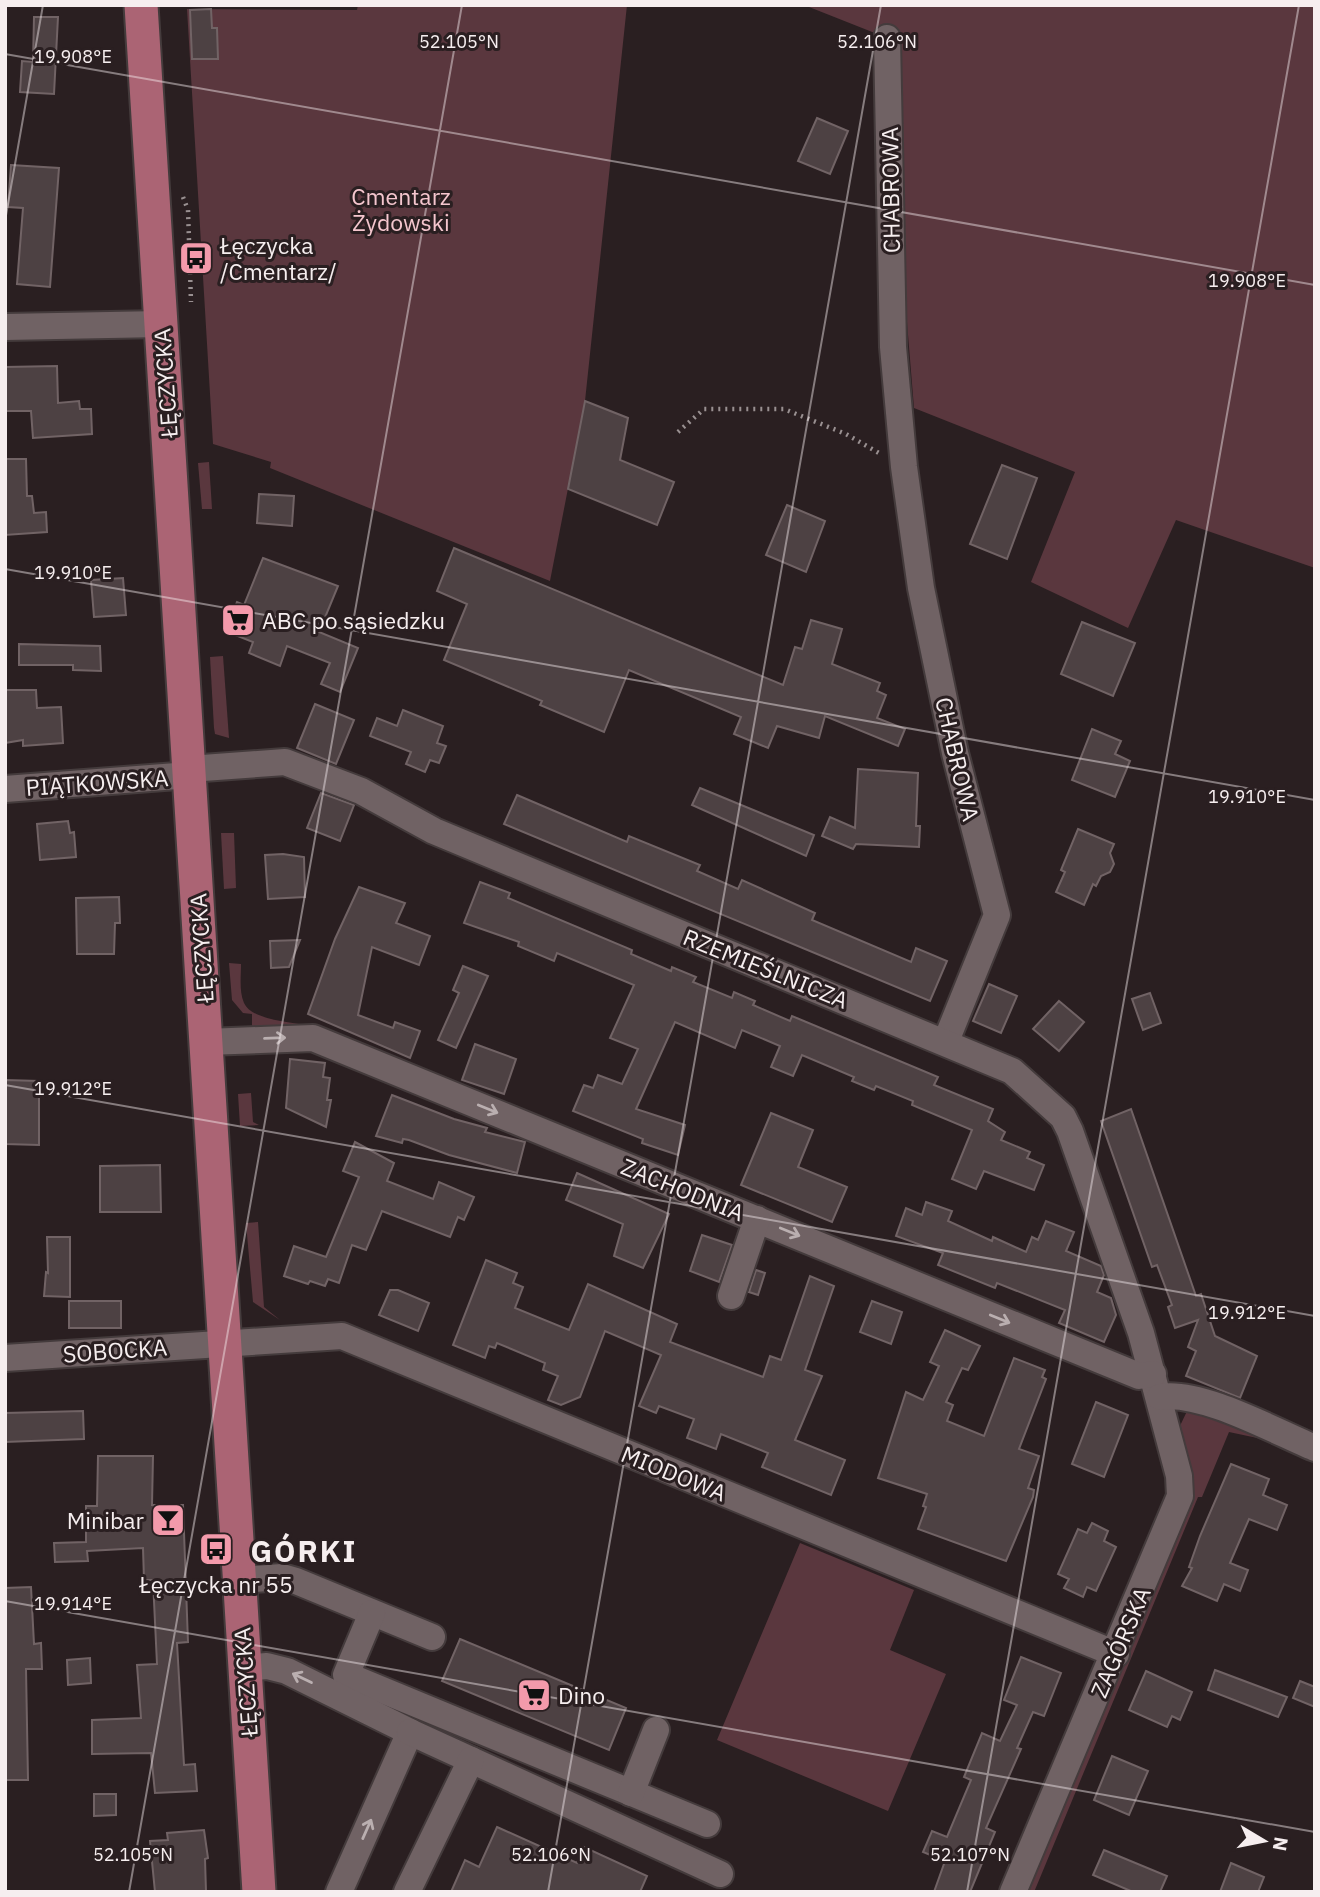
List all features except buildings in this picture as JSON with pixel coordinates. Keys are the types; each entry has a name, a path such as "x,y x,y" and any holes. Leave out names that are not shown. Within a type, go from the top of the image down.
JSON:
{"main road":[{"name":"ŁĘCZYCKA","path":"141,5 259,1892"}],"street":[{"name":"CHABROWA","path":"887,38 893,347 904,467 921,588 955,753 998,915 946,1041"},
{"path":"5,327 161,324"},
{"name":"RZEMIEŚLNICZA","path":"189,772 285,762 362,791 434,831 946,1041 1012,1071 1063,1117 1156,1386"},
{"name":"PIĄTKOWSKA","path":"5,789 189,772"},
{"name":"ZACHODNIA","path":"206,1042 313,1038 1139,1376 1156,1386 1201,1400 1315,1448"},
{"path":"732,1296 757,1219"},
{"name":"MIODOWA","path":"225,1342 342,1336 1116,1654"},
{"name":"SOBOCKA","path":"5,1358 225,1342"},
{"name":"ZAGÓRSKA","path":"1013,1892 1116,1654 1180,1496 1179,1476 1156,1386"},
{"path":"239,1580 282,1577 432,1637"},
{"path":"372,1613 346,1675 707,1824"},
{"path":"244,1668 267,1666 287,1671 410,1732 720,1874"},
{"path":"631,1793 656,1730"},
{"path":"339,1892 410,1732"},
{"path":"407,1892 471,1760"}],"path":[{"path":"678,432 704,409 784,409 846,434 904,467"}],"green space":[{"name":"Cmentarz Żydowski","path":"358,5 627,5 585,401 550,581 270,468 271,462 213,444 187,9 357,10"},
{"path":"804,5 1315,5 1315,568 1176,520 1128,628 1031,582 1075,472 914,408 905,298 900,43"},
{"path":"209,462 212,509 202,509 198,463"},
{"path":"223,656 229,738 215,734 214,728 210,657"},
{"path":"221,833 234,833 236,888 224,889"},
{"path":"229,963 241,964 241,994 248,1009 264,1017 311,1026 252,1027 252,1014 243,1013 232,1000"},
{"path":"251,1093 253,1122 259,1125 240,1126 238,1094"},
{"path":"258,1222 264,1307 280,1320 253,1302 246,1223"},
{"path":"1188,1409 1206,1412 1262,1439 1229,1432 1202,1497 1198,1497 1034,1892 1026,1892 1170,1550 1179,1428"},
{"path":"800,1543 914,1590 890,1650 946,1674 888,1811 717,1740"}],"place":[{"name":"Łęczycka /Cmentarz/","path":"196,258"},
{"name":"ABC po sąsiedzku","path":"238,620"},
{"name":"Minibar","path":"168,1520"},
{"name":"Łęczycka nr 55","path":"216,1549"},
{"name":"Dino","path":"534,1695"}],"district":[{"name":"GÓRKI","path":"304,1550"}]}
